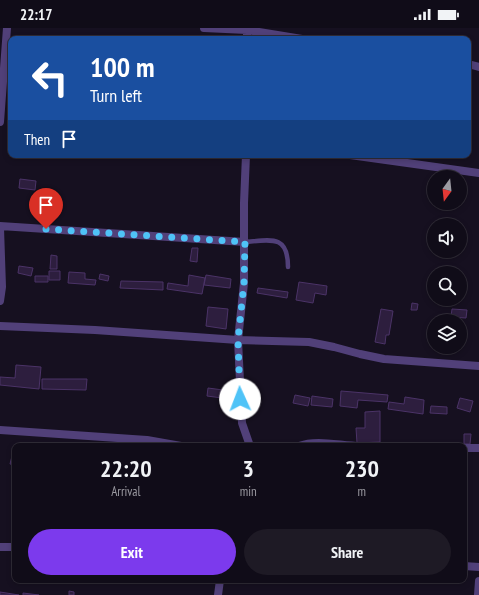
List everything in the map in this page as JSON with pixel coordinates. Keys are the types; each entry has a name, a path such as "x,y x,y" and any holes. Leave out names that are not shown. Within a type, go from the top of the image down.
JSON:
{"street":[{"path":"0,122 7,28"},
{"path":"204,28 247,29 286,36"},
{"path":"246,158 244,283 238,340 242,423 249,443"},
{"path":"372,158 479,173"},
{"path":"0,302 2,265 0,227 245,242"},
{"path":"0,326 95,330 238,340 309,342 384,359 479,366"},
{"path":"0,430 147,440 164,443"},
{"path":"467,448 479,448"},
{"path":"0,547 12,547"},
{"path":"467,566 479,567"},
{"path":"478,595 479,581"},
{"path":"218,595 220,583"}],"lane":[{"path":"245,242 266,240 280,242 285,247 288,255 288,267"}],"building":[{"path":"20,179 36,181 35,190 19,188"},
{"path":"192,248 198,248 197,262 190,261"},
{"path":"51,255 57,256 57,269 50,269"},
{"path":"19,266 33,268 31,276 18,273"},
{"path":"49,271 60,271 60,280 49,280"},
{"path":"69,272 85,273 85,279 96,280 95,285 68,283"},
{"path":"100,274 109,276 108,281 99,279"},
{"path":"189,275 205,278 202,294 167,289 168,283 188,286"},
{"path":"206,275 231,279 230,288 204,285"},
{"path":"35,276 48,276 48,282 35,282"},
{"path":"121,281 163,282 163,290 120,288"},
{"path":"299,282 327,286 326,295 315,293 313,303 296,300"},
{"path":"258,288 288,292 287,298 257,293"},
{"path":"412,303 418,304 417,310 411,310"},
{"path":"208,307 228,309 226,329 206,326"},
{"path":"381,309 393,311 389,335 386,335 385,344 375,342"},
{"path":"452,309 467,310 466,314 451,314"},
{"path":"16,365 41,367 39,389 0,385 0,377 15,378"},
{"path":"42,379 87,379 86,390 42,389"},
{"path":"208,388 223,390 222,398 207,396"},
{"path":"341,391 388,395 387,402 358,400 357,408 340,406"},
{"path":"295,395 310,398 308,406 293,403"},
{"path":"312,396 333,399 332,407 311,405"},
{"path":"405,397 424,400 423,414 388,409 389,402 404,404"},
{"path":"460,398 473,401 470,412 457,408"},
{"path":"431,406 447,407 447,414 430,413"},
{"path":"380,411 380,442 357,443 356,428 365,428 365,412"},
{"path":"464,434 471,434 470,444 464,443"},
{"path":"69,591 74,592 74,595 69,595"},
{"path":"0,592 19,595 0,595"},
{"path":"23,593 39,595 23,595"}],"route":[{"path":"46,229 245,242 244,283 238,340 240,399"}]}
